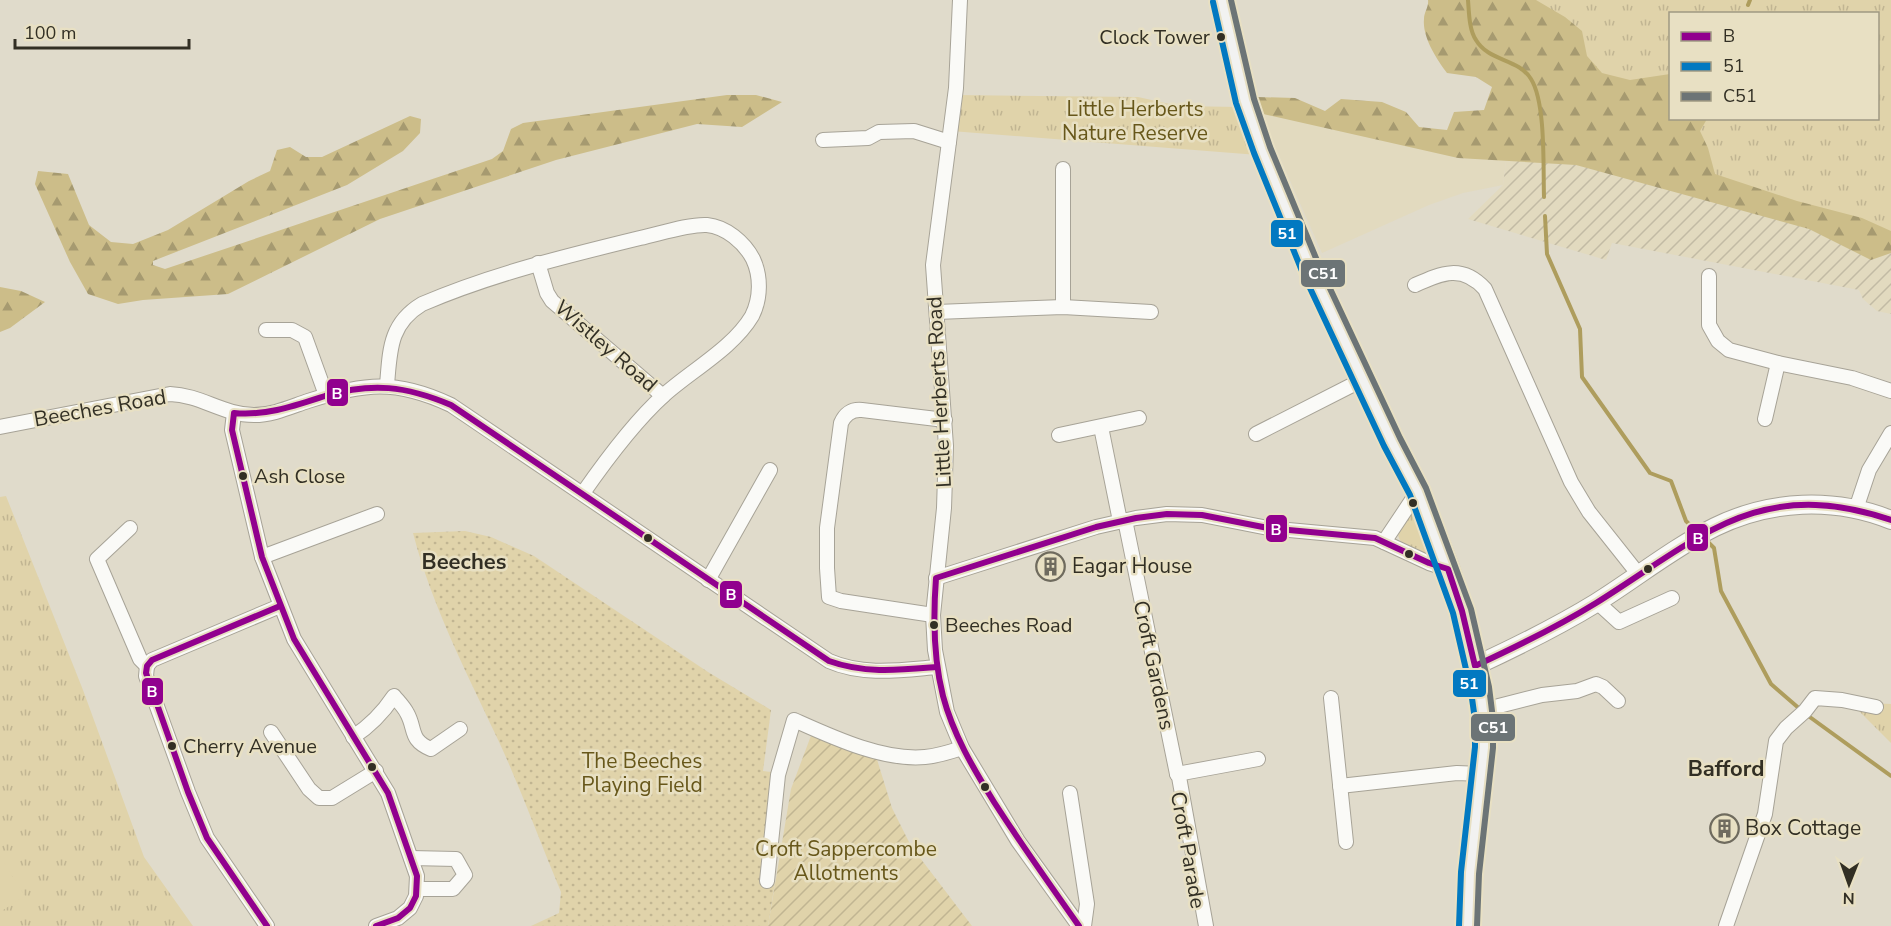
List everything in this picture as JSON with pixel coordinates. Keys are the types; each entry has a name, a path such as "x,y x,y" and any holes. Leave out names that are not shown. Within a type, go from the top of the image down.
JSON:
{"main road":[{"path":"1222,0 1248,111 1262,150 1310,267 1362,380 1418,491 1462,611 1483,710 1484,747 1470,873 1468,926"}],"street":[{"name":"Little Herberts Road","path":"960,0 956,88 933,265 945,420 944,508 933,615 937,667 947,712 962,748 1018,842 1079,926"},
{"path":"823,140 868,138 879,132 914,131 950,142"},
{"path":"1063,308 1064,169"},
{"path":"387,385 393,338 401,322 414,309 430,300 538,263 702,225 728,232 744,245 754,262 759,280 758,298 752,315 734,338 663,396 630,432 583,493"},
{"name":"Wistley Road","path":"538,263 547,293 552,300 663,396"},
{"path":"1415,285 1442,274 1455,272 1468,276 1485,289 1570,482 1589,512 1639,575"},
{"path":"1709,276 1709,325 1718,341 1729,350 1852,378 1891,392"},
{"path":"937,312 1063,308 1151,312"},
{"path":"266,330 292,330 305,337 326,395"},
{"path":"1765,419 1778,363"},
{"path":"1256,434 1362,380"},
{"name":"Beeches Road","path":"0,427 170,394 192,396 234,413 254,415 275,412 359,387 387,385 418,392 451,405 813,651 838,665 871,671 937,667"},
{"path":"933,615 829,597 826,568 827,528 841,423 848,414 858,410 945,420"},
{"path":"234,413 232,430 262,557 280,606 294,639 388,793 417,876 418,889 414,902 405,913 376,926"},
{"path":"1059,435 1139,418"},
{"name":"Croft Gardens","path":"1101,427 1179,777 1204,926"},
{"path":"1856,509 1869,470 1891,433"},
{"path":"708,580 770,470"},
{"path":"1384,542 1418,491"},
{"path":"1475,666 1553,628 1675,550 1713,528 1747,514 1783,506 1819,504 1856,509 1891,520"},
{"path":"262,557 377,514"},
{"path":"936,578 1123,520 1152,515 1184,514 1268,528 1366,537 1384,542 1428,563 1448,569"},
{"path":"130,528 97,559 140,659 147,666"},
{"path":"1597,602 1618,622 1672,598"},
{"path":"267,926 216,853 198,817 146,676 147,666 152,660 280,606"},
{"path":"1483,710 1542,695 1577,691 1596,684 1603,687 1618,701"},
{"path":"353,738 375,721 394,696 407,713 415,738 430,749 460,729"},
{"path":"1331,698 1346,842"},
{"path":"1726,926 1765,814 1776,741 1815,698 1842,700 1876,707"},
{"path":"767,881 778,775 794,720 842,740 894,756 925,757 962,748"},
{"path":"271,732 309,789 319,798 332,798 376,771"},
{"path":"1177,774 1258,759"},
{"path":"1340,786 1457,773 1481,774"},
{"path":"1070,793 1087,904 1084,926"},
{"path":"411,858 456,859 465,875 453,889 418,889"}],"shaded area":[{"path":"1258,108 1507,153 1503,185 1463,193 1429,205 1322,253"},
{"path":"1533,132 1891,243 1891,314 1877,311 1863,299 1859,290 1612,243 1606,260 1468,219 1503,185 1507,153"}],"green space":[{"path":"1428,0 1536,0 1565,17 1582,31 1587,56 1602,73 1630,80 1669,74 1669,120 1706,120 1700,131 1708,148 1715,174 1797,201 1862,218 1891,231 1891,253 1871,260 1809,229 1576,165 1458,158 1263,114 1257,97 1295,98 1325,111 1341,99 1382,102 1406,112 1419,127 1447,130 1454,112 1484,110 1492,87 1476,77 1447,73 1431,48 1425,33 1424,16"},
{"path":"1511,0 1891,0 1891,241 1592,150"},
{"path":"727,95 756,95 782,102 742,127 697,124 556,160 380,219 228,294 118,304 88,294 70,262 35,184 38,171 68,174 89,225 111,242 133,244 168,230 249,181 270,171 277,150 290,147 306,157 322,157 410,116 421,119 420,133 403,151 347,185 153,261 153,265 165,269 492,159 503,151 511,129 523,123"},
{"name":"Little Herberts Nature Reserve","path":"955,95 1138,97 1179,106 1240,107 1258,155 951,131"},
{"path":"0,287 21,291 45,302 10,328 0,332"},
{"path":"6,496 83,690 144,857 193,926 0,926 0,497"},
{"path":"1419,515 1432,549 1429,554 1410,550 1399,539 1398,534 1409,516"},
{"name":"The Beeches Playing Field","path":"465,531 491,537 534,556 708,672 771,710 763,771 771,772 760,879 775,882 768,926 531,926 559,913 561,892 508,762 440,614 413,533"},
{"path":"1850,702 1891,704 1891,743"},
{"name":"Croft Sappercombe Allotments","path":"812,733 875,753 892,808 911,846 972,926 768,926 791,789"},
{"path":"0,856 25,896 0,912"}],"waterway":[{"path":"1468,0 1471,26 1476,40 1488,52 1519,67 1531,79 1536,90 1543,136 1544,197"},
{"path":"1748,5 1750,0"},
{"path":"1545,216 1547,254 1580,329 1582,377 1650,473 1671,481 1686,521 1696,531"},
{"path":"1704,538 1714,548 1721,591 1771,684 1801,710"},
{"path":"1807,715 1891,776"}],"transit line":[{"name":"C51","path":"1231,0 1254,99 1270,147 1318,263 1400,438 1426,488 1471,609 1489,687 1493,719 1493,748 1479,874 1477,926"},
{"name":"51","path":"1213,2 1236,103 1254,153 1302,271 1384,446 1410,495 1453,613 1471,691 1475,720 1475,747 1461,872 1459,926"},
{"name":"B","path":"376,926 398,918 410,908 416,896 417,876 388,793 294,639 262,557 232,430 234,413 269,412 358,389 389,388 435,399 451,405 829,661 869,669 937,667"},
{"name":"B","path":"1079,926 994,802 971,764 952,724 943,696 936,652 934,623 936,578 1096,527 1167,514 1202,515 1268,528 1375,538 1429,563 1448,569 1462,611 1475,666 1566,620 1700,536 1733,520 1767,509 1804,505 1845,508 1891,520"},
{"name":"B","path":"267,926 207,838 188,792 146,673 147,666 152,660 280,606"}],"place":[{"name":"Clock Tower","path":"1221,37"},
{"name":"Ash Close","path":"243,476"},
{"name":"Eagar House","path":"1051,566"},
{"name":"Beeches Road","path":"934,625"},
{"name":"Cherry Avenue","path":"172,746"},
{"name":"Box Cottage","path":"1724,828"}],"district":[{"name":"Beeches","path":"464,561"},
{"name":"Bafford","path":"1726,768"}]}
